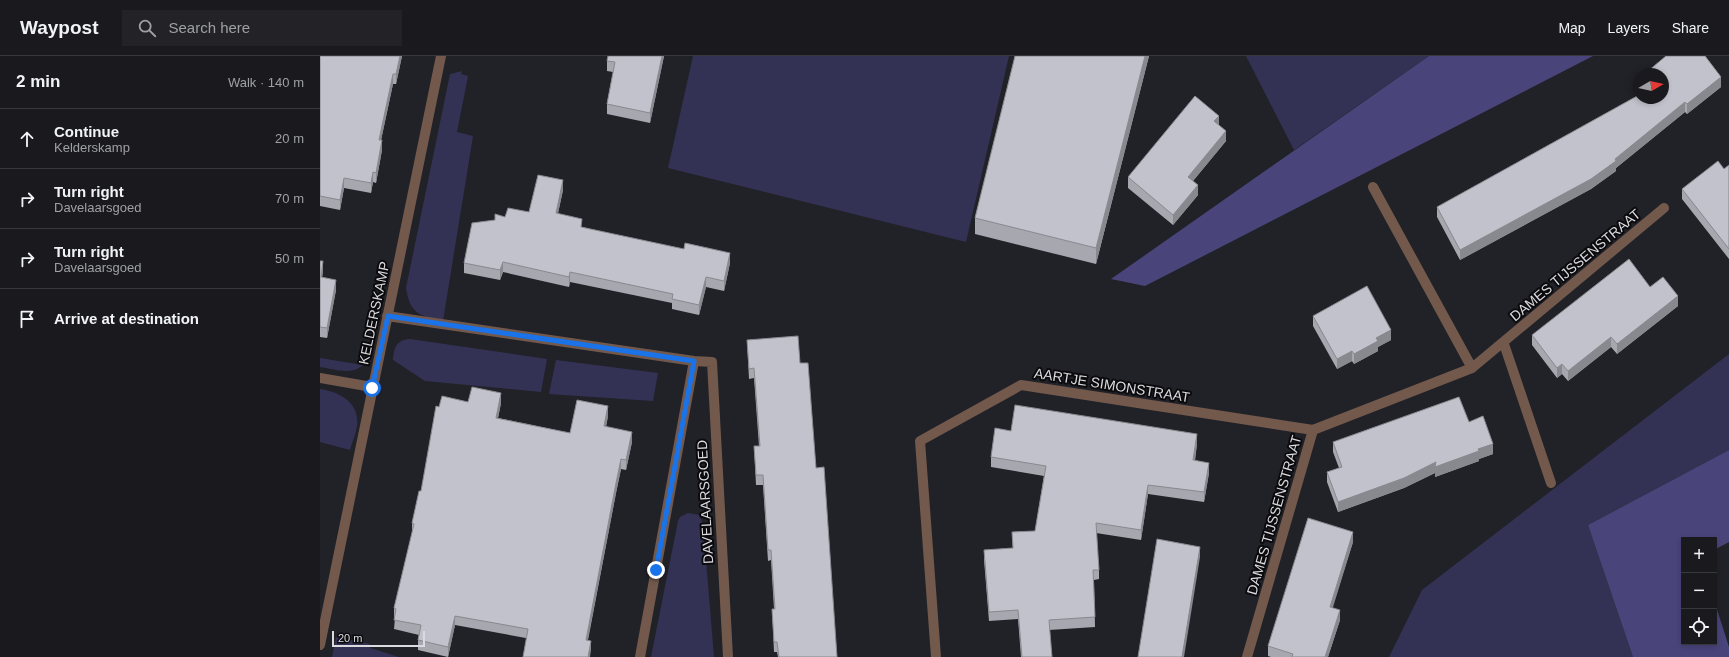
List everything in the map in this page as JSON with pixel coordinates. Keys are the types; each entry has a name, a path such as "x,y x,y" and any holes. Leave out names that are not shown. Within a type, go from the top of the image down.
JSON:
{"street":[{"name":"KELDERSKAMP","path":"320,645 441,56"},
{"path":"1373,187 1472,368"},
{"name":"DAMES TIJSSENSTRAAT","path":"1247,657 1313,430 1472,368 1504,344 1664,208"},
{"name":"DAVELAARSGOED","path":"388,316 694,361 712,362 728,657"},
{"path":"1504,344 1551,483"},
{"name":"DAVELAARSGOED","path":"640,657 694,361"},
{"path":"320,378 372,388"},
{"name":"AARTJE SIMONSTRAAT","path":"936,657 920,441 1021,385 1313,430"}],"shaded area":[{"path":"693,56 1009,56 966,242 668,168"},
{"path":"1246,56 1429,56 1294,150"},
{"path":"1429,56 1593,56 1145,286 1111,279"},
{"path":"462,71 461,74 468,76 457,132 473,136 443,321 422,315 413,309 406,288 450,74"},
{"path":"410,339 547,359 541,392 425,381 393,360 397,345 402,341"},
{"path":"1729,354 1729,450 1588,525 1633,657 1389,657 1422,590"},
{"path":"320,358 363,365 353,370 342,371 320,367"},
{"path":"556,360 658,373 653,401 549,394"},
{"path":"320,389 327,390 341,396 352,405 355,411 357,426 350,450 320,442"},
{"path":"1729,450 1729,542 1717,548 1717,537 1681,537 1681,645 1717,645 1717,609 1729,647 1729,657 1633,657 1588,525"},
{"path":"688,513 699,515 703,524 714,657 651,657 678,521 680,517"},
{"path":"336,637 370,644 370,648 399,657 332,657"}],"building":[{"path":"320,56 400,56 396,74 393,74 379,140 382,140 376,173 373,172 371,183 344,178 340,200 320,196"},
{"path":"608,56 662,56 650,113 607,104 615,62 607,61"},
{"path":"1015,56 1145,56 1096,248 975,218"},
{"path":"1666,56 1705,56 1721,77 1687,104 1685,102 1615,159 1616,161 1591,179 1460,250 1437,207 1633,98 1633,104 1669,104 1669,68 1652,68"},
{"path":"1195,96 1219,116 1214,121 1226,131 1188,177 1198,185 1173,215 1128,177"},
{"path":"1718,161 1724,169 1729,165 1729,249 1682,189"},
{"path":"538,175 563,180 556,213 582,219 581,227 684,249 685,243 730,253 724,281 706,277 699,305 672,299 673,294 570,272 569,277 503,262 500,270 464,263 472,223 495,220 495,214 505,217 508,208 529,212"},
{"path":"1629,259 1650,287 1663,277 1678,296 1617,344 1611,337 1568,371 1562,364 1557,368 1532,335"},
{"path":"320,261 323,261 321,277 336,280 327,328 320,327"},
{"path":"1367,286 1391,330 1376,338 1378,341 1354,354 1352,351 1337,359 1313,316"},
{"path":"798,336 800,363 808,363 816,468 824,467 837,657 779,657 777,642 774,642 772,609 775,609 771,550 768,550 763,475 756,475 754,446 760,446 754,368 749,369 747,340"},
{"path":"472,387 501,393 496,418 570,433 577,400 608,406 604,426 632,432 626,460 621,459 616,483 586,640 591,641 588,657 523,657 528,629 455,616 448,647 418,640 421,625 394,620 396,609 394,608 414,524 412,523 419,491 421,491 436,406 439,407 442,396 468,402"},
{"path":"1459,397 1469,422 1483,416 1493,444 1478,449 1479,451 1435,467 1436,462 1404,478 1338,502 1327,472 1342,467 1333,442"},
{"path":"1015,405 1197,434 1193,460 1209,463 1204,492 1148,485 1141,530 1096,523 1099,570 1093,570 1095,617 1049,620 1052,657 1022,657 1018,610 989,612 984,550 1013,548 1012,532 1035,531 1046,466 991,457 995,428 1011,431"},
{"path":"1308,518 1353,532 1330,607 1340,610 1325,657 1292,657 1293,654 1268,646"},
{"path":"1157,539 1200,547 1182,657 1138,657"}],"route":[{"path":"372,388 388,316 694,361 656,570"}]}
